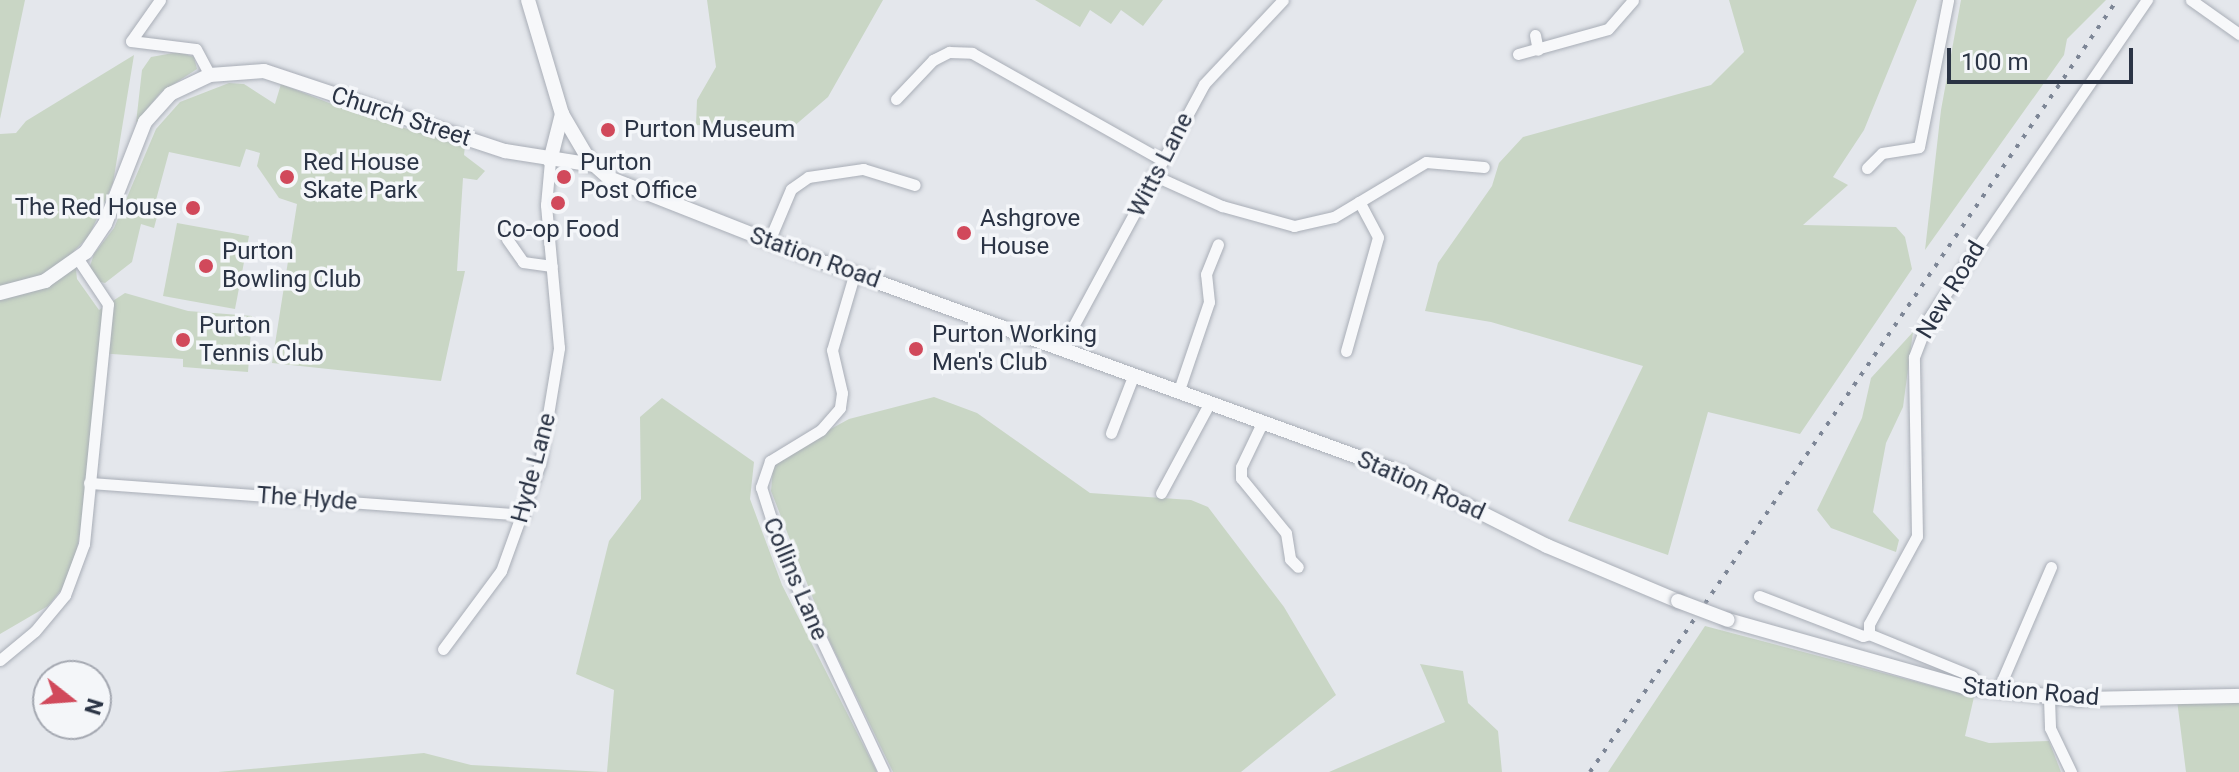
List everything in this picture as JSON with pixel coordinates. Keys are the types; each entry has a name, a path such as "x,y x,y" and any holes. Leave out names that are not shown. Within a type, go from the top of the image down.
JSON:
{"street":[{"path":"160,0 131,41 196,49 210,75"},
{"path":"528,0 562,114 593,165"},
{"name":"Witts Lane","path":"1062,347 1160,159 1211,75 1283,0"},
{"path":"1518,54 1608,29 1633,0"},
{"path":"1867,168 1882,153 1919,147 1948,0"},
{"name":"New Road","path":"1869,634 1917,536 1912,395 1920,337 2147,0"},
{"path":"2191,0 2239,34"},
{"path":"1535,35 1538,50"},
{"path":"896,99 933,60 949,52 972,53 1160,159"},
{"name":"Church Street","path":"0,293 45,281 78,259 105,224 131,151 151,114 170,94 210,75 264,71 435,130 550,161 593,165"},
{"path":"550,161 562,114"},
{"name":"Hyde Lane","path":"443,649 491,587 524,515 540,463 557,366 559,318 546,205 550,161"},
{"path":"1153,175 1222,206 1286,225 1334,217 1426,162 1484,167"},
{"name":"Station Road","path":"593,165 621,183 769,241 1421,481 1547,546 1728,620 1867,663 1978,688 2049,698 2239,696"},
{"path":"769,241 791,189 808,177 863,169 915,185"},
{"path":"1346,351 1377,244 1375,225 1359,202"},
{"path":"507,239 523,262 552,266"},
{"path":"1179,390 1209,302 1206,274 1218,244"},
{"path":"0,660 35,631 71,586 84,544 108,304 78,259"},
{"name":"Collins Lane","path":"855,272 832,350 842,393 840,408 821,430 770,461 761,487 785,562 884,772"},
{"path":"1111,433 1134,374"},
{"path":"1161,493 1210,402"},
{"path":"1263,421 1241,467 1241,478 1286,533 1290,559 1298,567"},
{"name":"The Hyde","path":"89,483 524,515"},
{"path":"1998,690 2051,567"},
{"path":"1759,596 1863,636 1869,634 1972,676 1978,688"},
{"path":"2049,698 2050,728 2071,772"}],"green space":[{"path":"0,0 25,0 0,119"},
{"path":"707,0 883,0 828,97 793,127 696,125 697,100 716,67"},
{"path":"1035,0 1163,0 1143,26 1121,10 1111,24 1090,10 1080,27"},
{"path":"1729,0 1917,0 1864,130 1833,177 1848,185 1803,225 1896,227 1905,237 1912,269 1800,434 1708,412 1668,555 1568,521 1643,366 1491,322 1425,311 1438,263 1492,186 1499,163 1523,137 1711,85 1744,52"},
{"path":"1961,0 2106,0 2067,39 2064,55 1925,250 1941,110"},
{"path":"179,52 194,57 197,69 160,93 136,123 142,70 151,57"},
{"path":"134,55 113,183 89,236 74,251 77,279 99,310 125,293 188,311 252,316 248,372 183,367 183,359 98,353 83,518 71,578 48,606 0,634 0,134 16,133 26,121"},
{"path":"229,83 244,84 275,104 281,84 357,114 465,146 464,155 485,171 477,180 463,178 457,271 465,271 441,381 272,363 297,204 279,198 257,166 260,153 246,149 240,167 169,152 153,211 158,213 154,228 141,224 132,262 105,283 96,281 90,266 94,254 114,228 156,129 180,102"},
{"name":"Purton Bowling Club","path":"177,223 249,236 235,309 163,296"},
{"path":"1913,332 1903,407 1886,443 1873,512 1899,540 1896,552 1831,528 1817,510 1862,418 1871,378"},
{"path":"934,397 977,413 1090,493 1191,500 1208,507 1284,607 1336,695 1241,772 893,772 830,642 771,491 773,468 787,453 849,419"},
{"path":"662,398 754,462 750,499 782,585 877,772 607,772 614,690 576,674 609,541 641,499 640,417"},
{"path":"1705,626 1974,697 1965,736 1989,743 2049,741 2061,772 1608,772"},
{"path":"1420,664 1463,671 1468,703 1498,731 1502,772 1329,772 1445,722"},
{"path":"2177,700 2239,701 2239,772 2186,772"},
{"path":"424,753 471,765 605,772 218,772"}],"railway":[{"path":"1590,772 2117,0"}],"place":[{"name":"Purton Museum","path":"608,130"},
{"name":"Red House Skate Park","path":"287,177"},
{"name":"Purton Post Office","path":"564,177"},
{"name":"Co-op Food","path":"558,203"},
{"name":"The Red House","path":"193,208"},
{"name":"Ashgrove House","path":"964,233"},
{"name":"Purton Bowling Club","path":"206,266"},
{"name":"Purton Tennis Club","path":"183,340"},
{"name":"Purton Working Men's Club","path":"916,349"}]}
